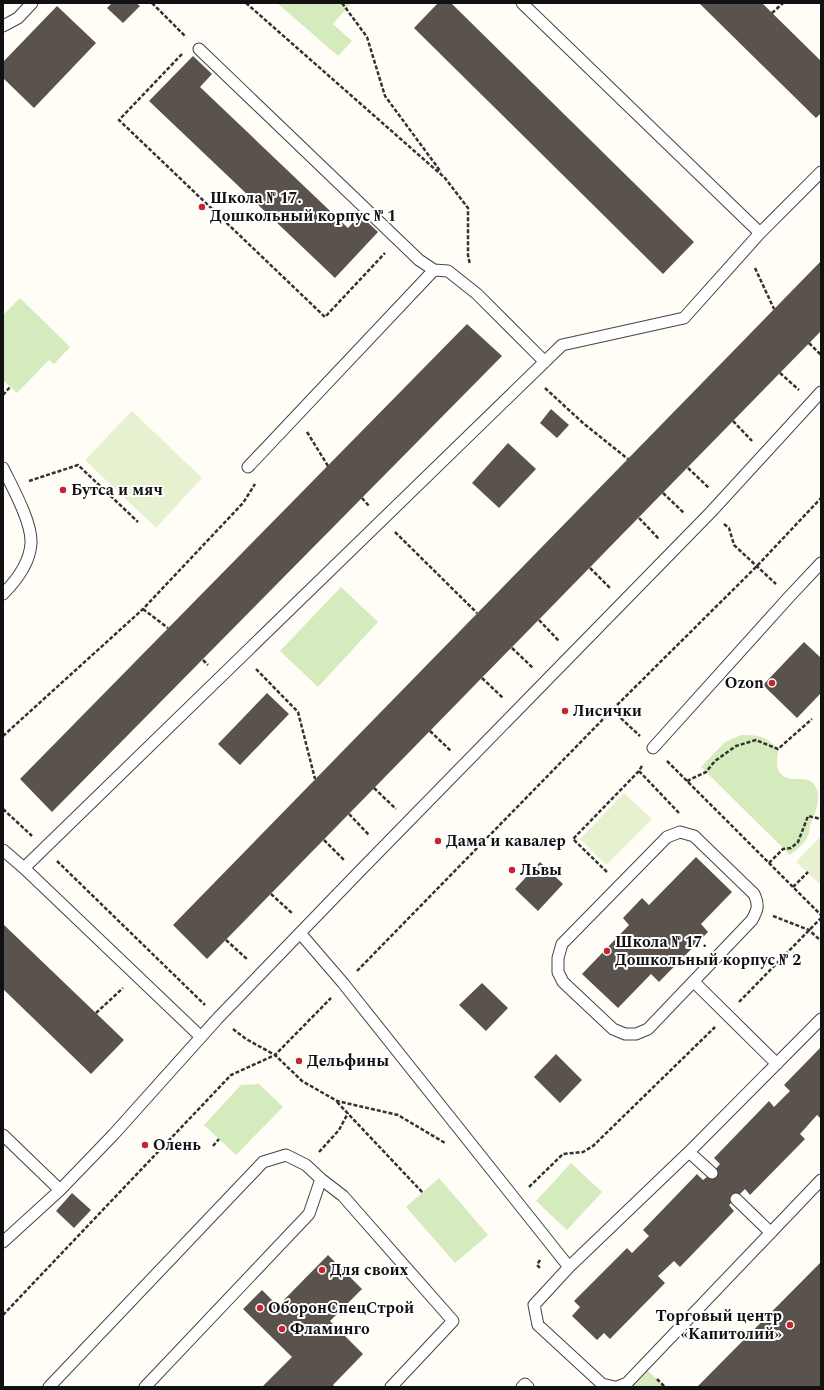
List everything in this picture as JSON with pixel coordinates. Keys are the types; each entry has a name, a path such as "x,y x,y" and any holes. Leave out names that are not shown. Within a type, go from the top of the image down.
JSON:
{"lane":[{"path":"3,26 18,18 32,3"},
{"path":"522,3 760,234"},
{"path":"196,46 420,260 434,270 448,271 477,294 545,362"},
{"path":"24,868 562,346 684,318 760,234 821,172"},
{"path":"248,467 434,270"},
{"path":"3,1242 60,1190 114,1134 201,1037 382,848 722,500 821,392"},
{"path":"3,468 30,528 31,544 27,559 16,580 3,594"},
{"path":"653,748 821,563"},
{"path":"680,832 694,836 754,894 757,902 757,911 752,920 648,1029 636,1034 625,1034 613,1029 563,982 558,972 558,958 562,944 619,884 667,837 680,832"},
{"path":"3,850 24,868 201,1037"},
{"path":"303,930 343,983 569,1267"},
{"path":"694,982 777,1064"},
{"path":"821,1019 689,1152 553,1284 534,1305 538,1325 602,1384 616,1387 627,1383 821,1180"},
{"path":"3,1135 60,1190"},
{"path":"689,1152 712,1173"},
{"path":"49,1387 263,1162 286,1155 306,1165 343,1196 453,1321 391,1387"},
{"path":"145,1387 309,1214 321,1179"},
{"path":"736,1199 770,1232"},
{"path":"522,1387 525,1384 528,1387"}],"path":[{"path":"152,3 196,46 119,120 176,175 325,317 398,239"},
{"path":"246,3 445,178"},
{"path":"342,3 367,37 385,96 468,208 468,255 477,294"},
{"path":"772,13 782,3"},
{"path":"746,249 774,309"},
{"path":"809,343 821,355"},
{"path":"780,372 812,402"},
{"path":"531,376 583,423 628,459"},
{"path":"3,396 10,387"},
{"path":"298,415 328,466"},
{"path":"733,421 765,453"},
{"path":"12,486 78,465 138,522"},
{"path":"3,736 143,609 243,503 255,484 248,467"},
{"path":"688,468 722,500"},
{"path":"663,493 697,526"},
{"path":"639,518 672,552"},
{"path":"382,520 477,613"},
{"path":"729,528 734,545 789,597"},
{"path":"590,568 623,602"},
{"path":"143,609 168,628"},
{"path":"539,620 571,655"},
{"path":"512,648 546,680"},
{"path":"243,655 298,712 315,779"},
{"path":"482,678 516,711"},
{"path":"612,710 687,781 821,914"},
{"path":"687,781 706,772 715,761 736,746 756,740 778,749 812,719"},
{"path":"430,731 465,764"},
{"path":"619,884 573,839 639,772 685,820 680,832"},
{"path":"374,788 409,821"},
{"path":"349,814 382,848"},
{"path":"769,863 783,849 791,848 798,842 808,816 821,818"},
{"path":"324,840 357,874"},
{"path":"794,887 808,872"},
{"path":"271,894 303,930"},
{"path":"757,911 809,930 821,940"},
{"path":"516,1200 563,1154 583,1152 593,1146 728,1015 821,918"},
{"path":"226,940 262,973"},
{"path":"96,1013 136,975"},
{"path":"3,1315 231,1075 275,1054 302,1081 337,1101 398,1115 444,1142 449,1148"},
{"path":"337,1101 423,1193"},
{"path":"329,1141 339,1130 348,1113"},
{"path":"213,1146 219,1139"},
{"path":"540,1259 537,1265 553,1284"}],"green space":[{"path":"277,3 351,3 333,24 352,41 338,56"},
{"path":"20,298 70,347 54,364 49,360 17,393 3,380 3,315"},
{"path":"132,411 202,478 156,528 85,460"},
{"path":"341,587 378,622 318,687 280,651"},
{"path":"741,735 757,736 770,741 778,749 777,766 782,775 809,781 813,783 816,788 818,793 818,804 809,833 804,842 790,855 701,767 725,742"},
{"path":"624,793 652,819 606,865 580,839"},
{"path":"821,836 821,885 796,862"},
{"path":"259,1084 283,1107 236,1155 204,1125 241,1085"},
{"path":"571,1163 602,1192 567,1230 536,1201"},
{"path":"439,1178 488,1235 455,1263 406,1207"},
{"path":"643,1366 665,1387 617,1387"}],"building":[{"path":"112,3 136,3 140,6 123,23 107,8"},
{"path":"438,3 451,3 694,242 663,274 414,28"},
{"path":"699,3 762,3 821,61 821,113 816,118"},
{"path":"57,6 96,43 34,108 3,78 3,62"},
{"path":"193,56 212,74 200,87 348,228 360,215 378,232 335,278 149,101"},
{"path":"821,261 821,331 207,959 173,925"},
{"path":"467,324 502,356 52,812 20,779"},
{"path":"551,409 569,425 557,438 540,423"},
{"path":"508,443 536,469 499,508 472,483"},
{"path":"804,642 821,658 821,693 797,718 763,685"},
{"path":"267,693 289,714 240,765 218,744"},
{"path":"696,857 732,892 701,924 708,932 659,982 651,974 618,1008 582,974 629,925 623,918 642,898 649,905"},
{"path":"540,862 563,884 538,911 515,889"},
{"path":"3,924 124,1040 91,1074 3,989"},
{"path":"482,983 508,1008 486,1031 459,1005"},
{"path":"821,1047 821,1119 817,1115 800,1134 805,1139 750,1195 745,1189 729,1205 734,1211 680,1267 674,1261 658,1276 665,1283 610,1339 604,1333 597,1340 572,1316 580,1307 574,1301 627,1248 632,1253 649,1236 643,1230 697,1174 703,1180 712,1173 720,1164 714,1158 769,1101 774,1107 790,1091 784,1085"},
{"path":"556,1054 582,1080 560,1103 534,1077"},
{"path":"72,1193 91,1210 74,1228 56,1211"},
{"path":"328,1255 362,1289 330,1321 363,1354 333,1385 335,1387 262,1387 292,1357 243,1309 262,1290 278,1306"},
{"name":"Торговый центр «Капитолий»","path":"821,1262 821,1387 697,1387"}],"place":[{"name":"Школа № 17. Дошкольный корпус № 1","path":"202,207"},
{"name":"Бутса и мяч","path":"63,490"},
{"name":"Ozon","path":"772,683"},
{"name":"Лисички","path":"565,711"},
{"name":"Дама и кавалер","path":"438,841"},
{"name":"Львы","path":"512,870"},
{"name":"Школа № 17. Дошкольный корпус № 2","path":"607,951"},
{"name":"Дельфины","path":"299,1061"},
{"name":"Олень","path":"145,1145"},
{"name":"Для своих","path":"322,1270"},
{"name":"ОборонСпецСтрой","path":"260,1308"},
{"name":"Торговый центр «Капитолий»","path":"790,1325"},
{"name":"Фламинго","path":"282,1329"}]}
